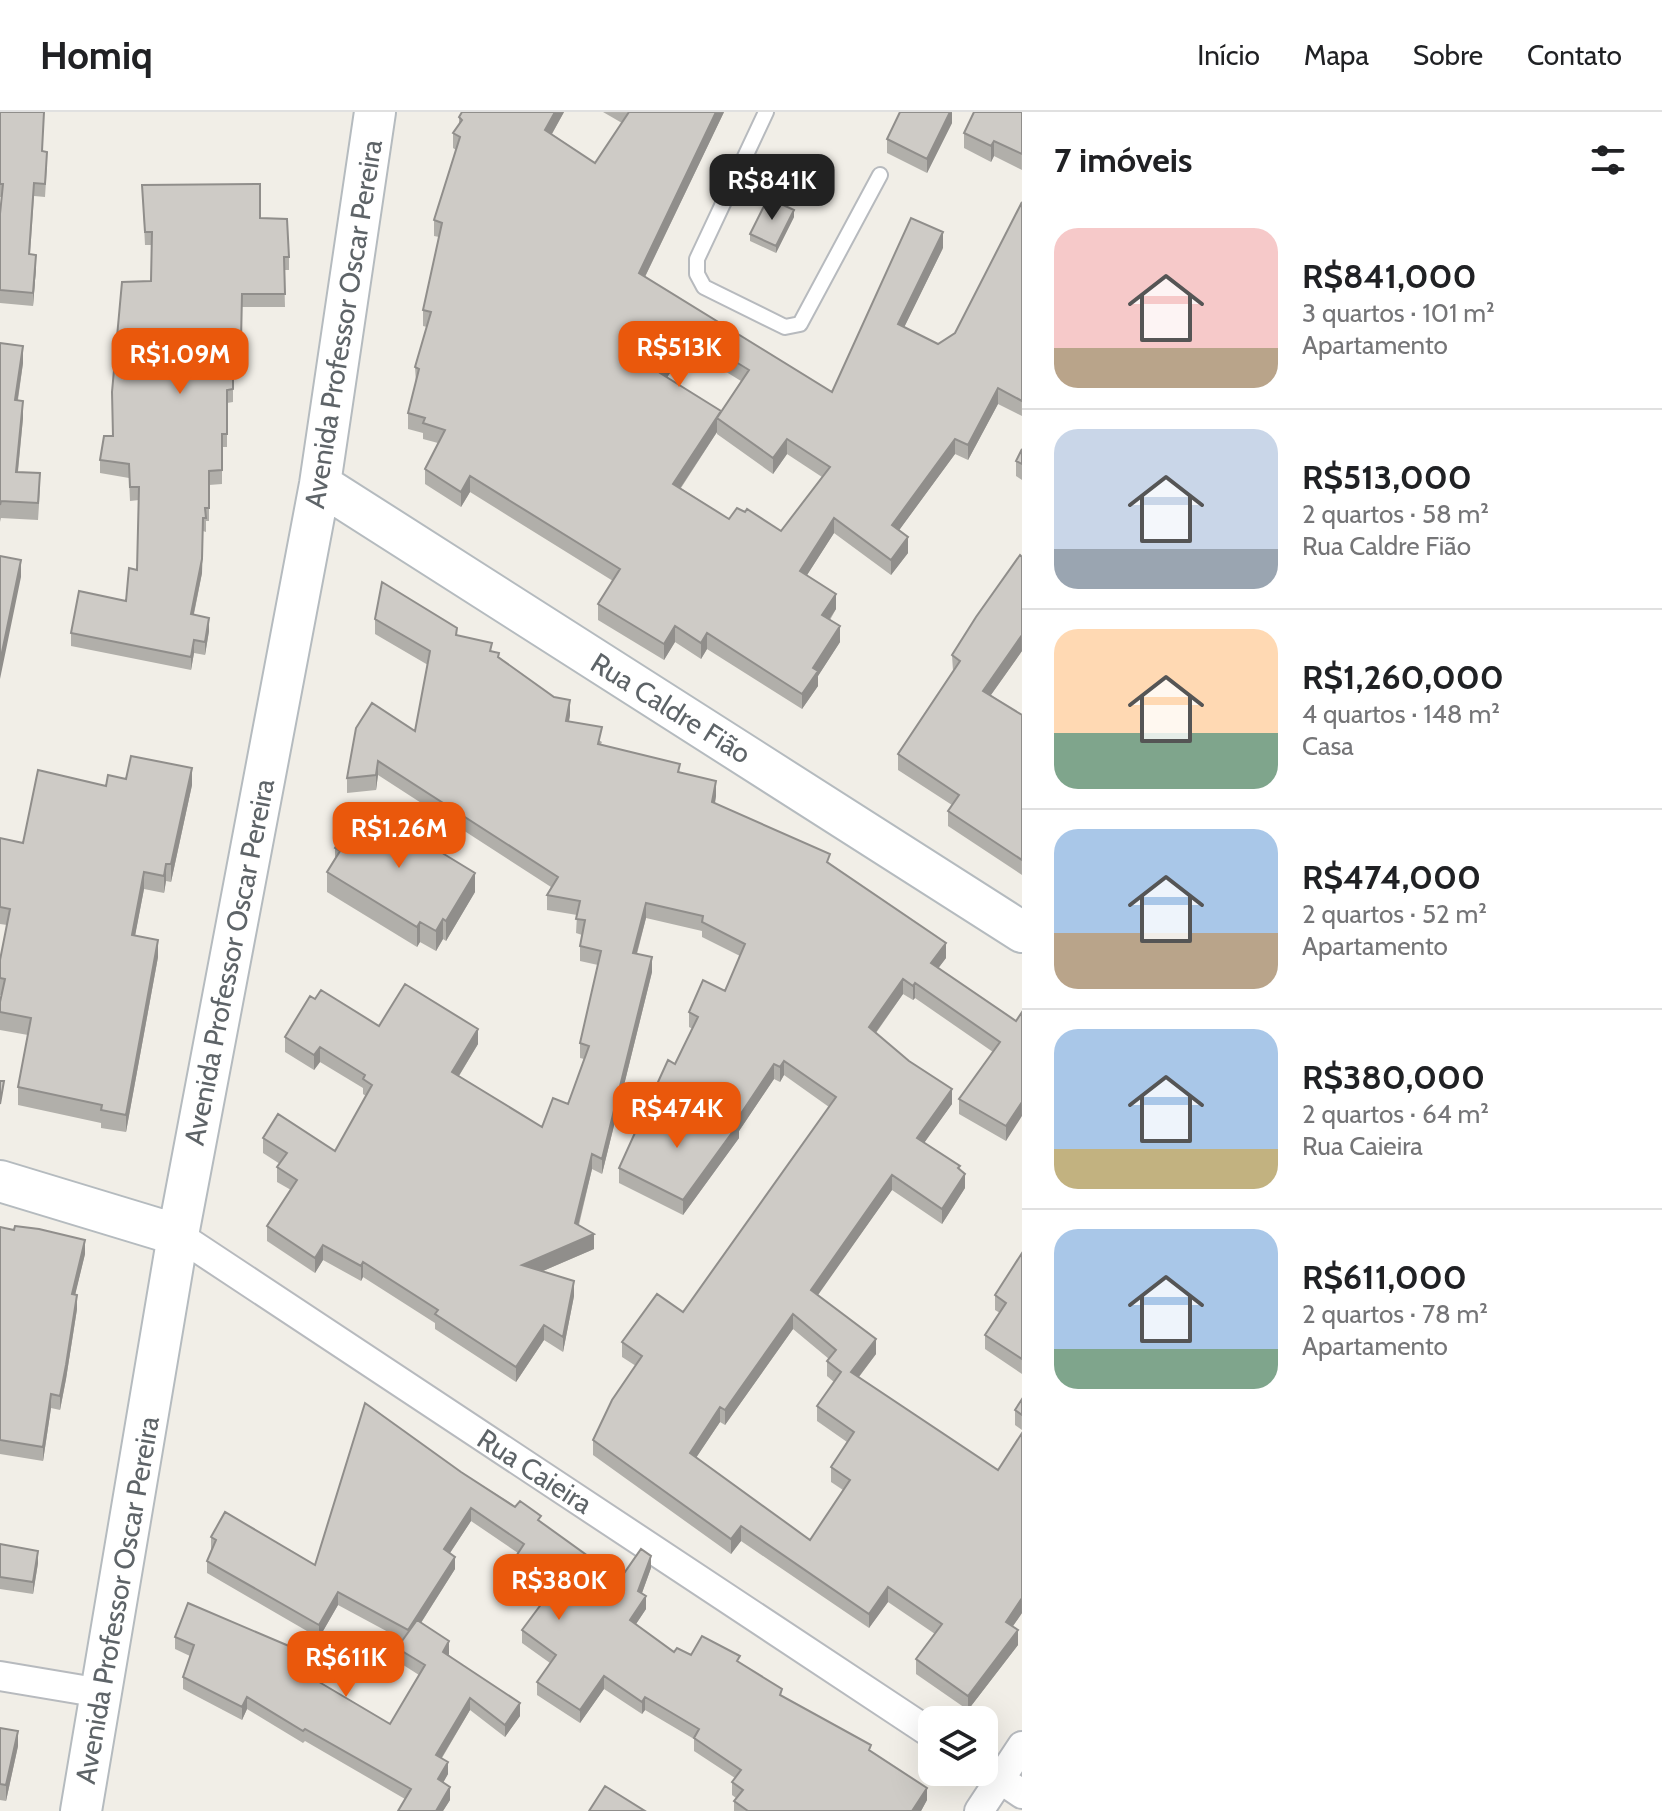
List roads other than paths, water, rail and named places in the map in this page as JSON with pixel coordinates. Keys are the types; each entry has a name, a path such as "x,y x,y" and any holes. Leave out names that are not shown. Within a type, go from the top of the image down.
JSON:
{"main road":[{"name":"Avenida Professor Oscar Pereira","path":"81,1811 178,1235 320,484 375,112"},
{"name":"Rua Caldre Fião","path":"320,484 1022,932"},
{"path":"0,1181 178,1235"}],"street":[{"name":"Rua Caieira","path":"178,1235 918,1725"},
{"path":"0,1676 101,1693"},
{"path":"979,1811 1022,1746"}],"lane":[{"path":"766,112 697,259 697,274 704,287 785,327 800,324 880,175"}]}
